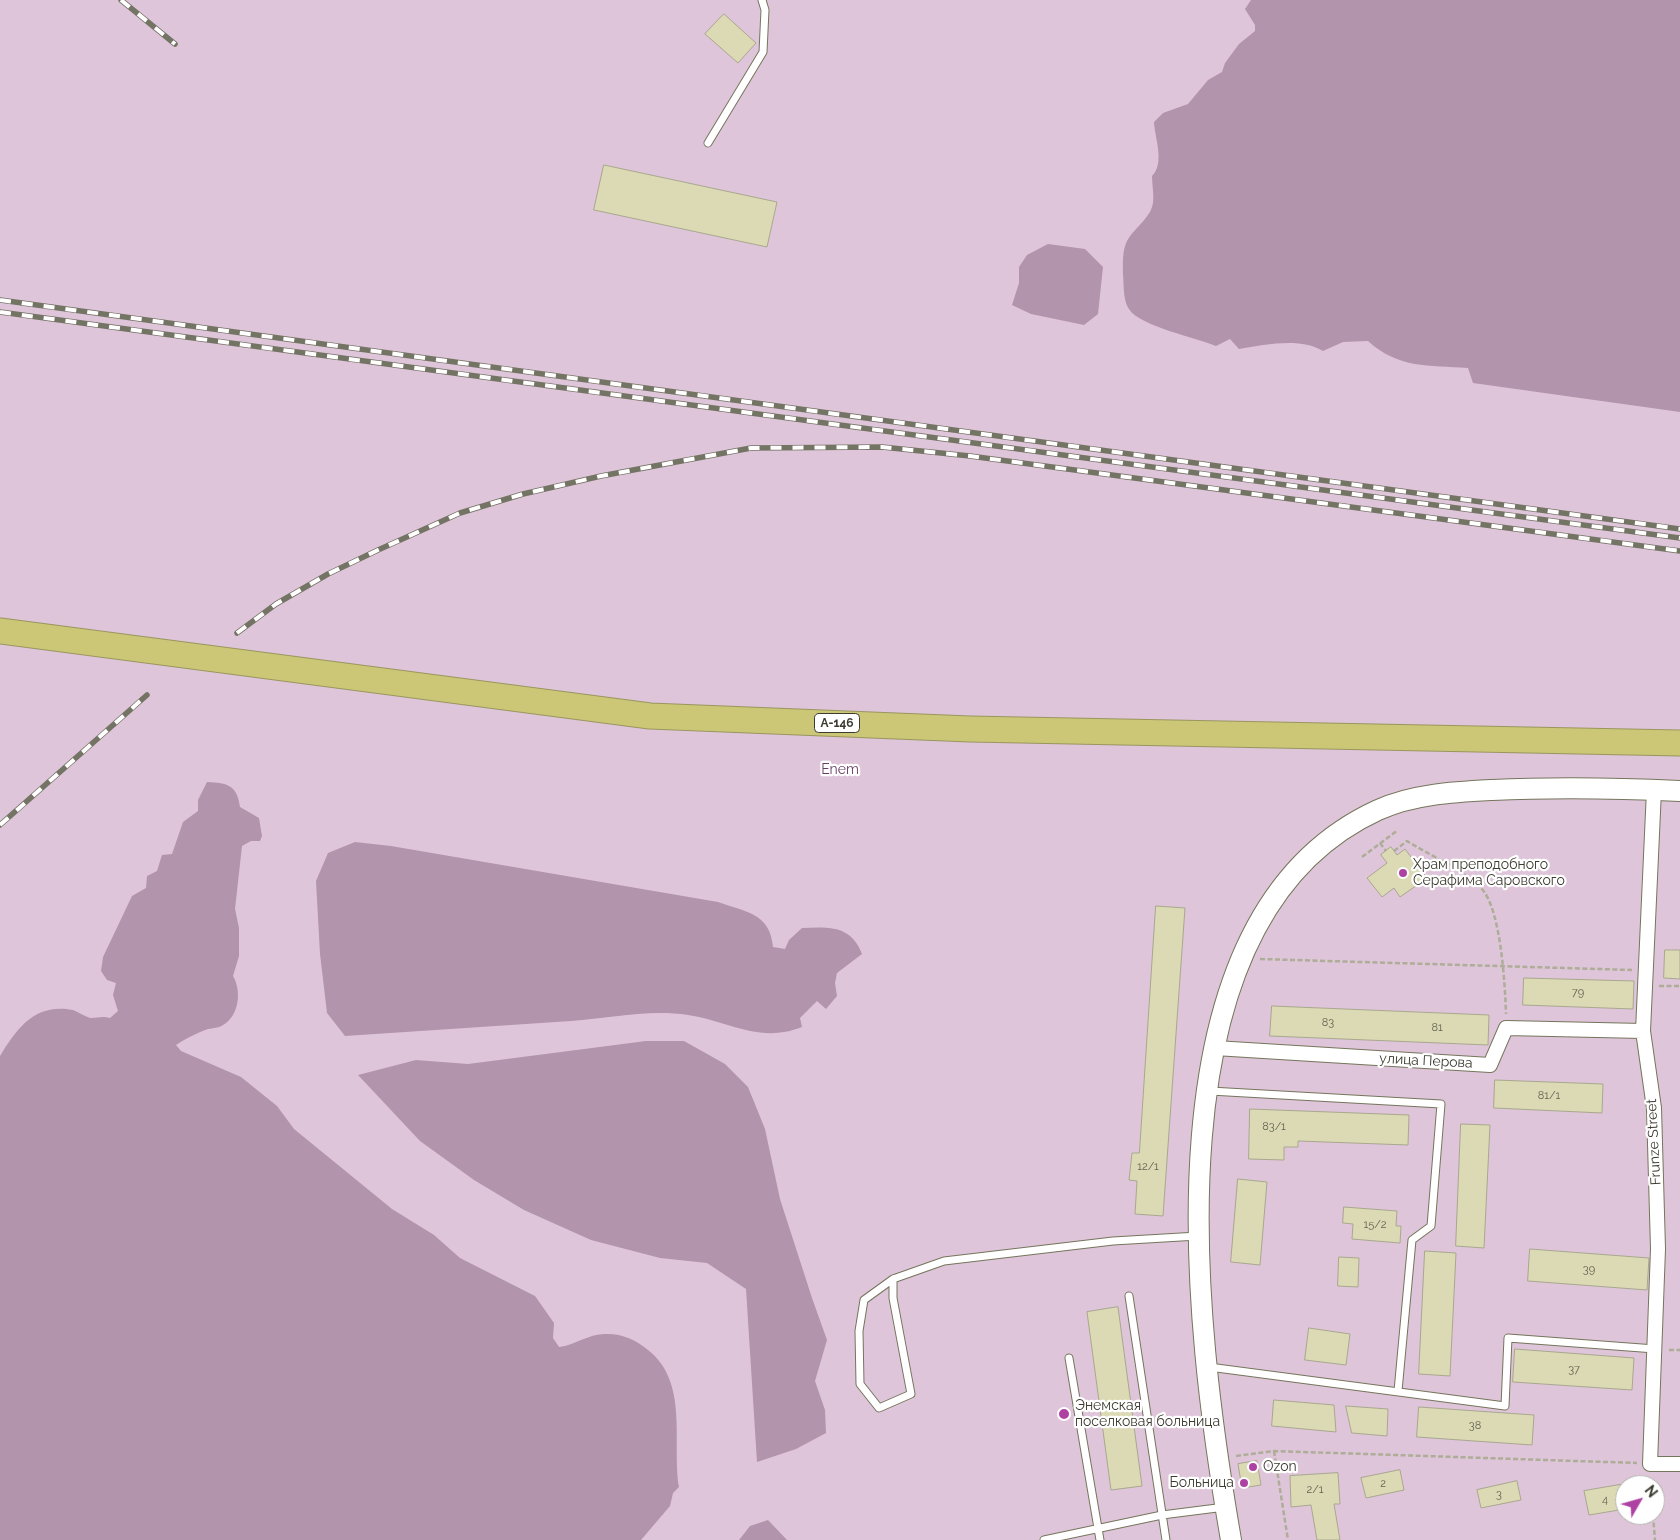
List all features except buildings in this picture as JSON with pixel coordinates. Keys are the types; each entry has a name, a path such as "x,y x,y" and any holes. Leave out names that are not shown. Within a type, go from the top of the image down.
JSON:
{"highway":[{"name":"А-146","path":"0,631 650,716 970,728 1680,743"}],"street":[{"path":"1231,1540 1208,1367 1198,1236 1198,1191 1207,1091 1222,1017 1242,958 1270,903 1297,868 1334,834 1380,809 1421,796 1556,787 1680,792"},
{"name":"Frunze Street","path":"1650,1464 1658,1250 1654,1117 1643,1031 1654,790"},
{"path":"1506,1028 1643,1031"},
{"name":"улица Перова","path":"1215,1048 1490,1065 1506,1028"},
{"path":"1650,1464 1680,1464"}],"lane":[{"path":"708,143 763,52 765,10 762,0"},
{"path":"1207,1091 1441,1104 1430,1226 1412,1240 1398,1391"},
{"path":"892,1279 893,1298 911,1394 879,1408 860,1384 859,1331 864,1300 892,1279 944,1261 1113,1241 1198,1236"},
{"path":"1129,1296 1166,1540"},
{"path":"1208,1367 1505,1406 1508,1338 1655,1348"},
{"path":"1069,1358 1100,1540"},
{"path":"1044,1540 1098,1527 1162,1515 1226,1507"}],"path":[{"path":"1362,857 1398,830"},
{"path":"1394,851 1407,841 1454,868 1482,890 1488,898 1494,920 1502,967 1506,1028"},
{"path":"1380,844 1386,851"},
{"path":"1242,958 1646,971"},
{"path":"1646,985 1680,986"},
{"path":"1219,1458 1274,1451 1650,1464"},
{"path":"1274,1451 1288,1540"},
{"path":"1654,1525 1655,1540"}],"green space":[{"name":"Enem","path":"0,0 1680,0 1680,1540 0,1540"}],"shaded area":[{"path":"1251,0 1680,0 1680,412 1473,383 1468,368 1427,366 1403,361 1391,357 1368,341 1343,342 1323,351 1304,344 1293,343 1239,349 1230,339 1216,346 1169,331 1144,321 1135,315 1127,306 1125,297 1124,253 1127,241 1150,212 1153,204 1152,176 1156,171 1159,158 1154,122 1163,113 1188,104 1208,80 1222,72 1225,63 1239,44 1255,31 1255,25 1245,9"},
{"path":"1048,244 1085,249 1103,267 1098,314 1084,325 1031,314 1012,305 1019,283 1019,267 1027,255"},
{"path":"207,782 221,783 234,790 240,807 259,818 262,836 260,841 251,841 242,846 235,909 239,928 239,956 233,976 238,996 236,1009 233,1016 221,1026 200,1032 176,1045 181,1051 241,1077 277,1106 294,1129 392,1209 434,1235 460,1258 535,1296 554,1323 553,1338 559,1347 594,1335 618,1335 639,1343 661,1363 669,1378 674,1395 679,1487 673,1493 670,1506 641,1540 0,1540 0,1056 21,1027 38,1014 48,1010 73,1010 91,1018 110,1018 118,1011 113,995 116,983 107,980 101,971 103,957 132,896 146,888 147,876 157,871 162,855 172,854 183,822 198,811 198,800"},
{"path":"355,842 391,846 718,902 747,912 762,920 771,936 773,947 785,949 789,940 802,928 830,928 845,933 852,938 862,954 837,973 835,983 837,996 826,1009 817,1001 800,1018 802,1027 786,1032 772,1033 744,1030 688,1015 659,1013 571,1021 345,1036 327,1013 320,954 316,881 328,853"},
{"path":"646,1041 684,1041 725,1064 748,1087 765,1129 780,1199 827,1340 815,1381 825,1410 826,1433 796,1449 757,1462 746,1289 707,1263 660,1258 591,1240 524,1210 474,1180 420,1141 358,1075 416,1060 468,1064"},
{"path":"768,1520 787,1540 739,1540 750,1526"}],"railway":[{"path":"121,0 175,44"},
{"path":"0,300 1680,529"},
{"path":"0,312 1680,538"},
{"path":"237,633 276,604 328,574 460,513 523,494 601,476 751,448 882,447 970,456 1680,551"},
{"path":"0,825 147,695"}],"place":[{"name":"Храм преподобного Серафима Саровского","path":"1403,873"},
{"name":"Энемская поселковая больница","path":"1064,1414"},
{"name":"Ozon","path":"1253,1467"},
{"name":"Больница","path":"1244,1483"}]}
